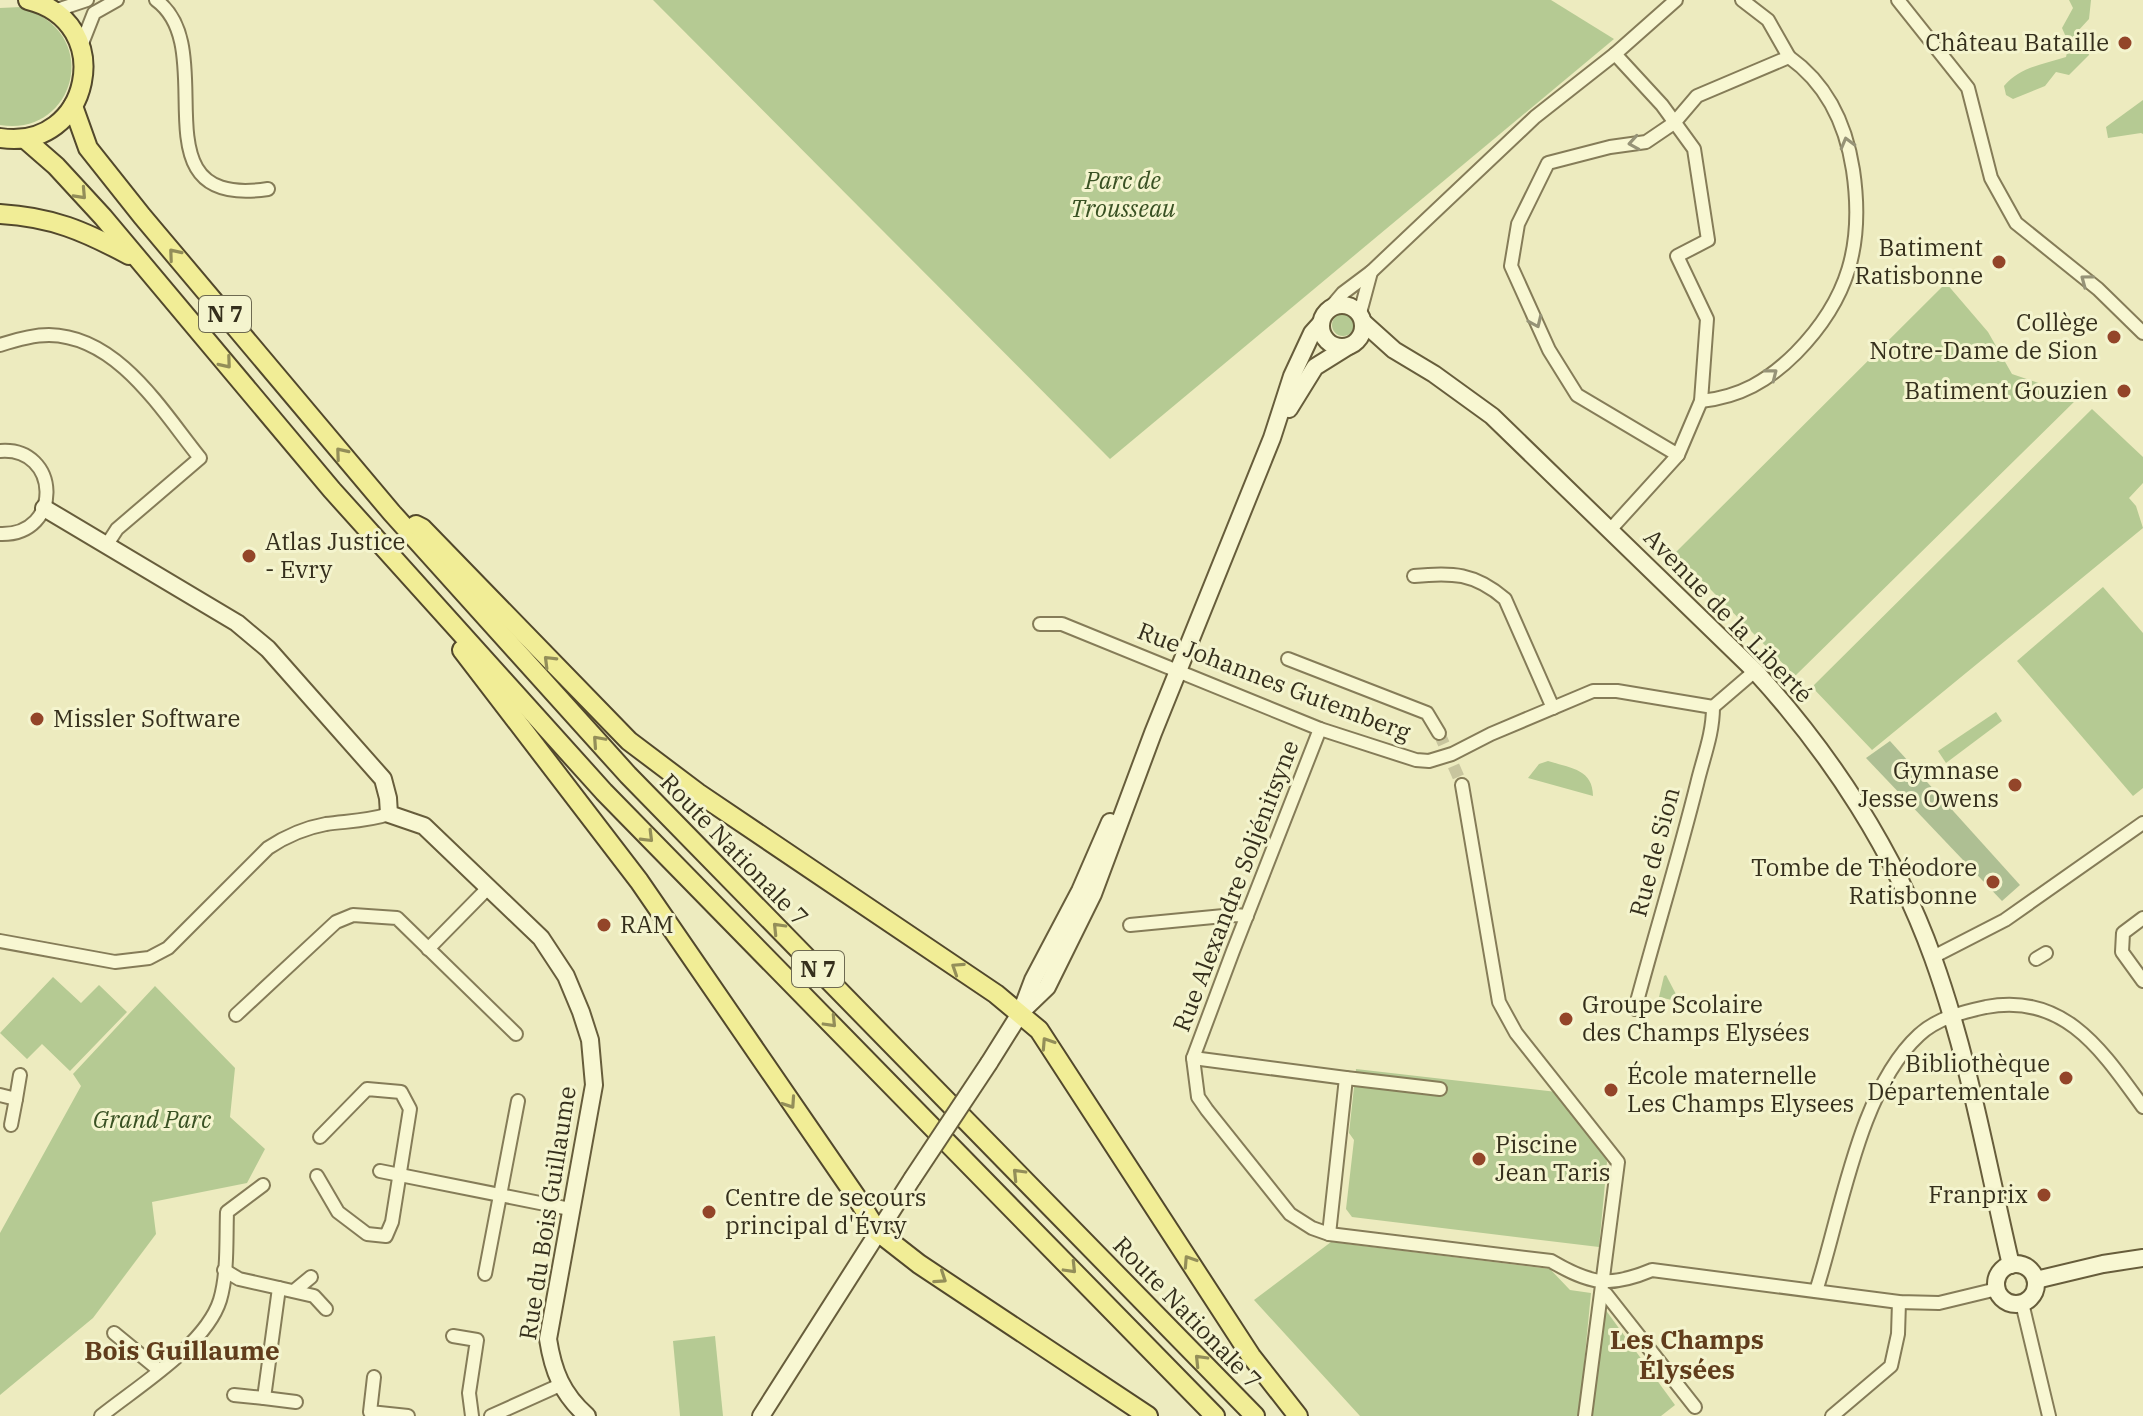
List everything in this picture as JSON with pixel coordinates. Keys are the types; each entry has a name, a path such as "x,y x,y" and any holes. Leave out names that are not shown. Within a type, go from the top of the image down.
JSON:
{"main road":[{"path":"0,138 25,139 53,127 73,106 84,77 81,46 70,26 54,11 28,0"},
{"name":"N 7","path":"73,106 88,148 392,513"},
{"name":"N 7","path":"25,139 56,166 140,260 332,490 604,792 1215,1416"},
{"path":"0,214 54,221 81,230 140,260"},
{"path":"392,513 422,528 629,741 711,801 1021,1012 1039,1030 1251,1356 1298,1416"},
{"name":"Route Nationale 7","path":"392,513 628,775 1255,1416"},
{"path":"406,573 480,675 548,759 639,881 878,1232 919,1264 1148,1416"}],"street":[{"path":"54,11 87,0"},
{"path":"81,46 94,13 117,0"},
{"path":"156,0 170,11 183,45 187,141 192,162 204,178 222,190 246,192 268,189"},
{"path":"761,1416 1021,1012 1047,987 1093,894 1153,733 1272,438 1292,376 1312,333 1343,293 1371,272 1535,117 1615,54 1676,0"},
{"path":"1701,401 1741,394 1760,383 1787,363 1814,335 1831,312 1851,261 1857,214 1850,149 1832,105 1818,84 1789,57 1768,20 1742,0"},
{"path":"1898,0 1968,88 1991,178 2016,223 2098,289 2143,333"},
{"path":"1610,530 1678,455 1701,401 1707,319 1677,256 1708,240 1694,149 1662,105 1615,54"},
{"path":"1678,455 1577,395 1549,350 1511,266 1518,224 1548,163 1610,147 1646,142 1674,123 1697,96 1789,57"},
{"path":"1272,438 1315,367 1361,336 1371,272"},
{"path":"1331,307 1346,305 1362,318"},
{"name":"Avenue de la Liberté","path":"1362,318 1394,350 1434,374 1492,416 1755,671 1811,737 1854,798 1894,870 1933,957 1979,1125 2011,1265"},
{"path":"1321,323 1321,330 1328,342 1334,346 1350,346"},
{"path":"0,345 50,335 83,343 106,353 132,376 200,458 117,529 106,546"},
{"name":"Avenue de la Liberté","path":"1350,346 1394,350"},
{"path":"0,451 21,453 32,460 41,470 47,495 39,517 26,528 12,534 0,534"},
{"path":"0,941 115,962 149,958 168,948 268,848 285,837 325,824 373,820 389,814 383,779 268,649 237,623 44,508"},
{"path":"1414,576 1449,572 1492,588 1505,599 1553,708"},
{"name":"Rue Johannes Gutemberg","path":"1040,624 1062,624 1320,729 1384,751 1429,761 1452,754 1593,691 1617,691 1713,707"},
{"path":"1288,659 1427,713 1439,733"},
{"path":"1713,707 1755,671"},
{"name":"Rue de Sion","path":"1635,1009 1711,738 1713,707"},
{"name":"Rue Alexandre Soljénitsyne","path":"1320,729 1193,1058 1198,1097 1290,1214 1312,1228 1329,1234 1551,1261 1603,1288"},
{"path":"1462,785 1499,1002 1516,1033 1618,1162 1585,1416"},
{"name":"Rue du Bois Guillaume","path":"389,814 424,826 541,938 566,976 581,1012 590,1040 594,1085 548,1339 560,1385 567,1397 587,1416"},
{"path":"1933,957 2005,920 2143,823"},
{"path":"428,949 488,888"},
{"path":"2044,894 2053,905"},
{"path":"236,1015 336,922 353,915 397,918 516,1034"},
{"path":"1130,925 1247,916"},
{"path":"2143,918 2123,933 2122,952 2143,981"},
{"path":"1816,1291 1874,1102 1904,1051 1922,1032 1951,1016 1994,1006 2021,1006 2048,1011 2073,1024 2103,1052 2143,1107"},
{"name":"Rue Alexandre Soljénitsyne","path":"1193,1058 1440,1089"},
{"path":"11,1125 20,1075"},
{"path":"1329,1234 1346,1078"},
{"path":"317,1176 338,1212 367,1234 386,1236 392,1222 410,1109 401,1092 367,1089 320,1137"},
{"path":"0,1095 16,1099"},
{"path":"485,1274 518,1101"},
{"path":"380,1171 570,1209"},
{"path":"101,1416 198,1339 220,1299 227,1212 263,1185"},
{"path":"2036,1280 2143,1258"},
{"path":"2011,1265 2029,1268 2036,1280 2033,1295 2022,1303 2005,1300 1997,1289 2000,1273 2011,1265"},
{"path":"224,1270 239,1279 314,1296 326,1309"},
{"path":"1603,1288 1652,1270 1899,1302 1939,1303 1997,1289"},
{"path":"294,1291 311,1277"},
{"path":"264,1398 279,1288"},
{"path":"1603,1288 1695,1407"},
{"path":"1832,1416 1891,1366 1898,1334 1899,1302"},
{"path":"2022,1303 2049,1416"},
{"path":"114,1333 159,1370"},
{"path":"453,1336 477,1340 469,1393 472,1416"},
{"path":"374,1377 370,1412 408,1416"},
{"path":"491,1416 560,1385"},
{"path":"234,1395 296,1402"}],"green space":[{"name":"Parc de Trousseau","path":"653,0 1551,0 1614,39 1110,459"},
{"path":"2069,0 2091,0 2089,19 2077,32 2087,44 2089,55 2069,75 2056,72 2045,86 2013,99 2006,95 2004,86 2017,74 2066,57 2069,44 2062,28 2073,8"},
{"path":"21,7 47,20 64,39 71,60 70,81 61,100 46,116 25,125 0,125 0,8"},
{"path":"2143,100 2143,134 2108,138 2106,127"},
{"path":"1946,283 1988,332 2012,374 2079,397 1795,676 1675,553"},
{"path":"1343,314 1351,317 1354,325 1351,333 1343,336 1335,333 1332,325 1335,317"},
{"path":"2092,409 2143,457 2143,483 2129,498 2136,506 2143,528 1872,750 1812,687"},
{"path":"2103,587 2143,633 2143,788 2133,796 2017,661"},
{"path":"1996,712 2002,721 1946,763 1938,751"},
{"path":"1890,741 2020,885 2002,901 1866,758"},
{"path":"1548,761 1585,775 1593,796 1528,778 1539,764"},
{"path":"1666,975 1680,1002 1659,997"},
{"path":"53,977 81,1003 99,985 127,1012 70,1071 42,1044 27,1059 0,1033"},
{"name":"Grand Parc","path":"155,986 235,1068 230,1117 265,1149 247,1183 152,1202 156,1234 93,1318 0,1395 0,1233 81,1086 73,1074"},
{"name":"Piscine Jean Taris","path":"1356,1069 1557,1092 1603,1150 1607,1162 1599,1247 1352,1217 1346,1209 1354,1140 1349,1133"},
{"path":"1331,1242 1550,1269 1570,1290 1591,1293 1579,1416 1360,1416 1254,1300"},
{"path":"1602,1305 1675,1405 1661,1416 1589,1416"},
{"path":"715,1336 723,1416 680,1416 673,1341"}],"tunnel":[{"path":"1439,733 1462,785"}],"place":[{"name":"Château Bataille","path":"2125,43"},
{"name":"Batiment Ratisbonne","path":"1999,262"},
{"name":"Collège Notre-Dame de Sion","path":"2114,337"},
{"name":"Batiment Gouzien","path":"2124,391"},
{"name":"Atlas Justice - Evry","path":"249,556"},
{"name":"Missler Software","path":"37,719"},
{"name":"Gymnase Jesse Owens","path":"2015,785"},
{"name":"Tombe de Théodore Ratisbonne","path":"1993,882"},
{"name":"RAM","path":"604,925"},
{"name":"Groupe Scolaire des Champs Elysées","path":"1566,1019"},
{"name":"Bibliothèque Départementale","path":"2066,1078"},
{"name":"École maternelle Les Champs Elysees","path":"1611,1090"},
{"name":"Piscine Jean Taris","path":"1479,1159"},
{"name":"Franprix","path":"2044,1195"},
{"name":"Centre de secours principal d'Évry","path":"709,1212"}],"district":[{"name":"Bois Guillaume","path":"182,1351"},
{"name":"Les Champs Élysées","path":"1687,1355"}]}
